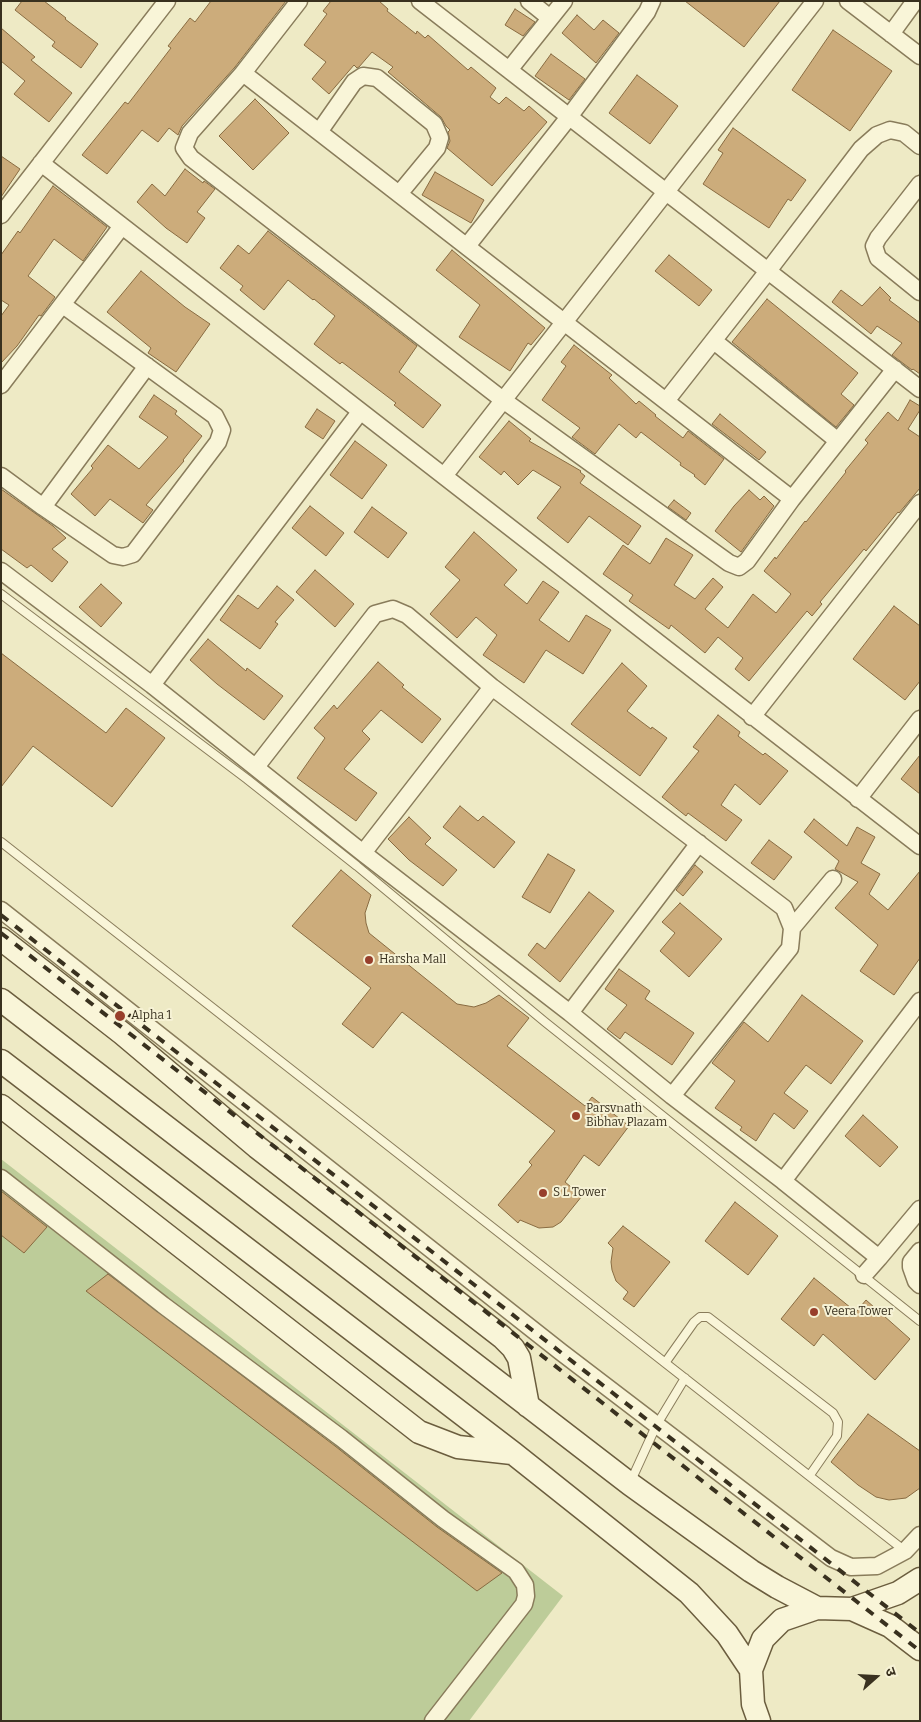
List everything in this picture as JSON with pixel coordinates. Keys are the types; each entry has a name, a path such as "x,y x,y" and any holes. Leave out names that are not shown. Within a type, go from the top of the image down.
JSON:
{"street":[{"path":"1,215 166,1"},
{"path":"299,1 243,73 190,133 184,148 191,158 503,400 729,563 739,567 747,561 792,499 894,369"},
{"path":"420,1 920,389"},
{"path":"529,1 550,18"},
{"path":"509,70 564,1"},
{"path":"467,246 569,117 647,12 652,1"},
{"path":"444,476 815,1"},
{"path":"848,1 920,56"},
{"path":"891,34 915,1"},
{"path":"243,73 792,499"},
{"path":"319,132 354,82 363,76 377,78 434,124 440,138 437,148 399,194"},
{"path":"666,401 861,149 877,135 890,130 904,133 920,146"},
{"path":"42,163 920,846"},
{"path":"920,184 878,238 874,246 878,258 920,292"},
{"path":"1,386 122,226"},
{"path":"1,476 113,555 123,557 134,554 218,442 222,430 215,416 63,304"},
{"path":"714,341 838,441"},
{"path":"43,507 147,366"},
{"path":"152,685 360,412"},
{"path":"752,717 917,513"},
{"path":"1,571 152,685 879,1258"},
{"path":"256,767 375,614 393,609 407,615 492,687 784,908 792,928 790,948 672,1096"},
{"path":"363,853 492,687"},
{"path":"858,799 920,719"},
{"path":"570,1013 698,844"},
{"path":"792,928 833,879"},
{"path":"1,910 656,1426 831,1558 851,1567 877,1566 905,1551 920,1535"},
{"path":"1,939 123,1034 258,1148 502,1337 513,1348 519,1358 528,1406"},
{"path":"1,1000 630,1484 751,1571 777,1588 817,1608"},
{"path":"783,1181 920,1002"},
{"path":"1,1061 513,1453 689,1593 727,1634 751,1670"},
{"path":"1,1106 419,1432 458,1447 513,1453"},
{"path":"1,1178 163,1305 341,1438 443,1519 516,1571 524,1585 526,1596 524,1604 433,1721"},
{"path":"864,1275 920,1209"},
{"path":"920,1250 911,1262 911,1267 916,1281 920,1285"},
{"path":"759,1721 753,1704 751,1670 763,1638 782,1620 817,1608 852,1609 898,1593 920,1578"},
{"path":"852,1609 890,1626 920,1649"}],"lane":[{"path":"1,594 254,785 365,873 545,1022 920,1321"},
{"path":"1,842 905,1551"},
{"path":"665,1363 694,1322 700,1317 708,1317 833,1413 838,1422 837,1436 810,1475"},
{"path":"630,1484 656,1426 685,1378"}],"green space":[{"path":"1,1159 563,1596 469,1721 1,1721"}],"building":[{"path":"22,1 44,1 98,44 81,68 52,46 55,42 15,10"},
{"path":"211,1 286,1 235,67 182,126 178,135 169,128 158,142 142,130 107,174 82,155 125,102 128,104 171,48 168,46 190,18 195,22"},
{"path":"331,1 379,1 388,9 387,11 416,34 417,31 425,38 428,35 468,70 471,67 496,88 490,97 499,104 506,97 524,111 529,106 547,122 492,186 447,148 450,141 448,132 450,130 441,117 388,72 393,67 372,52 359,67 357,68 354,65 329,94 312,79 326,62 304,45 327,14 323,11"},
{"path":"685,1 780,1 744,47"},
{"path":"515,9 535,22 523,36 505,25"},
{"path":"577,15 594,30 603,20 619,33 596,63 562,33"},
{"path":"1,28 35,57 31,60 72,93 49,122 14,94 25,81 1,61"},
{"path":"833,30 892,71 850,131 792,90"},
{"path":"551,54 585,79 569,100 535,76"},
{"path":"637,75 678,106 650,144 609,113"},
{"path":"255,99 289,133 253,170 219,136"},
{"path":"733,128 806,180 791,201 788,199 769,228 703,184 723,153 718,150"},
{"path":"1,156 20,169 1,197"},
{"path":"185,169 203,183 204,181 215,189 197,212 205,218 187,243 166,228 137,202 152,184 165,196"},
{"path":"435,172 484,200 471,223 422,195"},
{"path":"53,186 107,227 83,261 54,239 28,276 55,297 41,316 39,315 17,346 1,363 1,316 9,305 1,300 1,255 18,231 20,233"},
{"path":"268,231 417,346 399,372 441,405 423,428 394,405 396,403 342,362 340,364 314,344 335,316 314,299 288,280 264,310 240,290 243,286 220,268 238,245 249,254"},
{"path":"452,250 545,328 531,345 528,343 510,371 459,337 480,305 436,270"},
{"path":"669,255 712,290 699,306 655,271"},
{"path":"141,271 185,307 210,324 176,372 148,353 151,348 107,312"},
{"path":"880,287 891,298 889,300 920,323 920,374 892,355 902,343 877,326 871,334 832,302 841,290 862,306"},
{"path":"767,299 858,373 841,394 854,405 836,427 732,342"},
{"path":"574,345 612,375 609,378 636,404 639,401 683,438 688,431 724,459 705,485 695,475 680,465 681,463 641,432 636,438 619,424 595,454 572,437 580,428 542,400 566,366 561,362"},
{"path":"154,395 177,411 175,414 202,436 184,461 146,505 153,510 143,523 110,499 95,516 71,494 93,468 91,466 108,445 139,469 168,437 139,417"},
{"path":"910,400 920,406 920,410 908,429 920,437 920,488 866,551 864,549 820,602 822,604 812,616 807,611 749,681 735,669 743,658 718,637 705,653 671,625 669,629 629,601 633,595 603,574 623,545 650,564 666,538 693,555 674,585 695,599 713,578 723,587 705,609 728,628 753,594 776,613 791,594 764,571 775,557 776,559 846,472 868,443 865,440 888,412 898,421"},
{"path":"317,409 335,421 323,439 305,427"},
{"path":"720,414 766,452 759,460 712,424"},
{"path":"509,421 531,439 529,441 581,471 585,476 580,483 641,526 628,545 589,516 568,543 537,518 561,487 533,470 518,485 504,471 501,475 479,457"},
{"path":"355,441 387,465 362,499 330,475"},
{"path":"1,489 53,526 66,538 52,549 68,562 52,582 31,565 27,568 1,549"},
{"path":"749,490 760,500 764,496 774,506 741,552 715,531"},
{"path":"674,500 691,513 686,520 668,507"},
{"path":"310,506 344,533 326,556 292,528"},
{"path":"372,507 407,533 388,558 354,532"},
{"path":"474,532 517,570 504,585 527,604 543,581 559,592 539,620 569,642 586,615 611,630 583,674 546,650 524,683 483,655 497,635 476,617 457,638 430,614 460,580 445,567"},
{"path":"315,570 354,604 335,627 296,592"},
{"path":"101,584 122,603 101,627 79,607"},
{"path":"277,586 294,600 275,622 278,624 260,649 220,620 238,595 258,609"},
{"path":"894,606 920,626 920,681 905,700 853,659"},
{"path":"208,639 246,671 247,668 283,696 264,720 217,684 190,660"},
{"path":"1,653 106,733 126,708 165,738 112,807 33,746 1,787"},
{"path":"378,662 404,685 402,687 441,719 422,743 381,710 362,731 370,739 344,769 377,793 356,821 297,778 325,738 314,728 334,705 337,709"},
{"path":"622,663 647,686 627,711 667,738 640,776 571,724"},
{"path":"718,715 740,732 738,736 763,755 765,753 788,771 760,805 735,784 721,805 742,820 726,841 688,813 686,816 662,797 699,751 693,747"},
{"path":"920,755 920,794 901,779"},
{"path":"460,806 478,821 483,816 515,842 494,868 443,827"},
{"path":"409,817 431,838 425,844 457,870 443,886 409,860 388,839"},
{"path":"814,819 847,846 857,827 875,837 861,863 880,874 869,894 888,910 920,871 920,958 894,995 860,971 878,945 835,908 858,882 835,869 839,861 804,832"},
{"path":"769,840 792,857 774,880 751,863"},
{"path":"548,854 575,870 550,913 522,897"},
{"path":"695,865 703,872 683,896 676,890"},
{"path":"341,870 371,895 365,913 369,933 457,1004 474,1007 486,1003 499,995 529,1018 507,1046 585,1106 592,1097 629,1126 599,1166 584,1155 565,1182 582,1196 561,1222 553,1227 539,1228 520,1220 518,1223 498,1205 532,1165 529,1162 555,1131 402,1012 373,1048 342,1024 371,988 292,926"},
{"path":"589,892 614,911 560,982 528,955 537,943 545,949"},
{"path":"680,903 722,939 689,977 660,951 675,933 662,922"},
{"path":"619,969 650,991 645,999 694,1033 672,1065 625,1032 620,1039 607,1029 627,1005 605,989"},
{"path":"802,995 863,1041 831,1084 806,1065 784,1093 808,1111 794,1129 774,1113 756,1141 740,1130 742,1127 715,1108 735,1081 712,1063 744,1022 768,1042"},
{"path":"863,1115 898,1147 880,1167 845,1136"},
{"path":"1,1191 47,1227 24,1253 1,1235"},
{"path":"735,1202 778,1236 748,1275 705,1241"},
{"path":"623,1226 670,1262 634,1307 623,1299 628,1292 616,1281 611,1262 613,1248 608,1243"},
{"path":"108,1274 335,1446 437,1527 502,1573 477,1591 86,1291"},
{"path":"814,1278 856,1312 866,1300 910,1339 875,1380 823,1334 814,1346 781,1319"},
{"path":"868,1414 920,1451 920,1488 906,1498 889,1500 876,1497 858,1485 831,1462"}],"railway":[{"path":"1,915 920,1633"},
{"path":"1,933 920,1651"}],"place":[{"name":"Harsha Mall","path":"369,960"},
{"name":"Alpha 1","path":"120,1016"},
{"name":"Parsvnath Bibhav Plazam","path":"576,1116"},
{"name":"S L Tower","path":"543,1193"},
{"name":"Veera Tower","path":"814,1312"}]}
